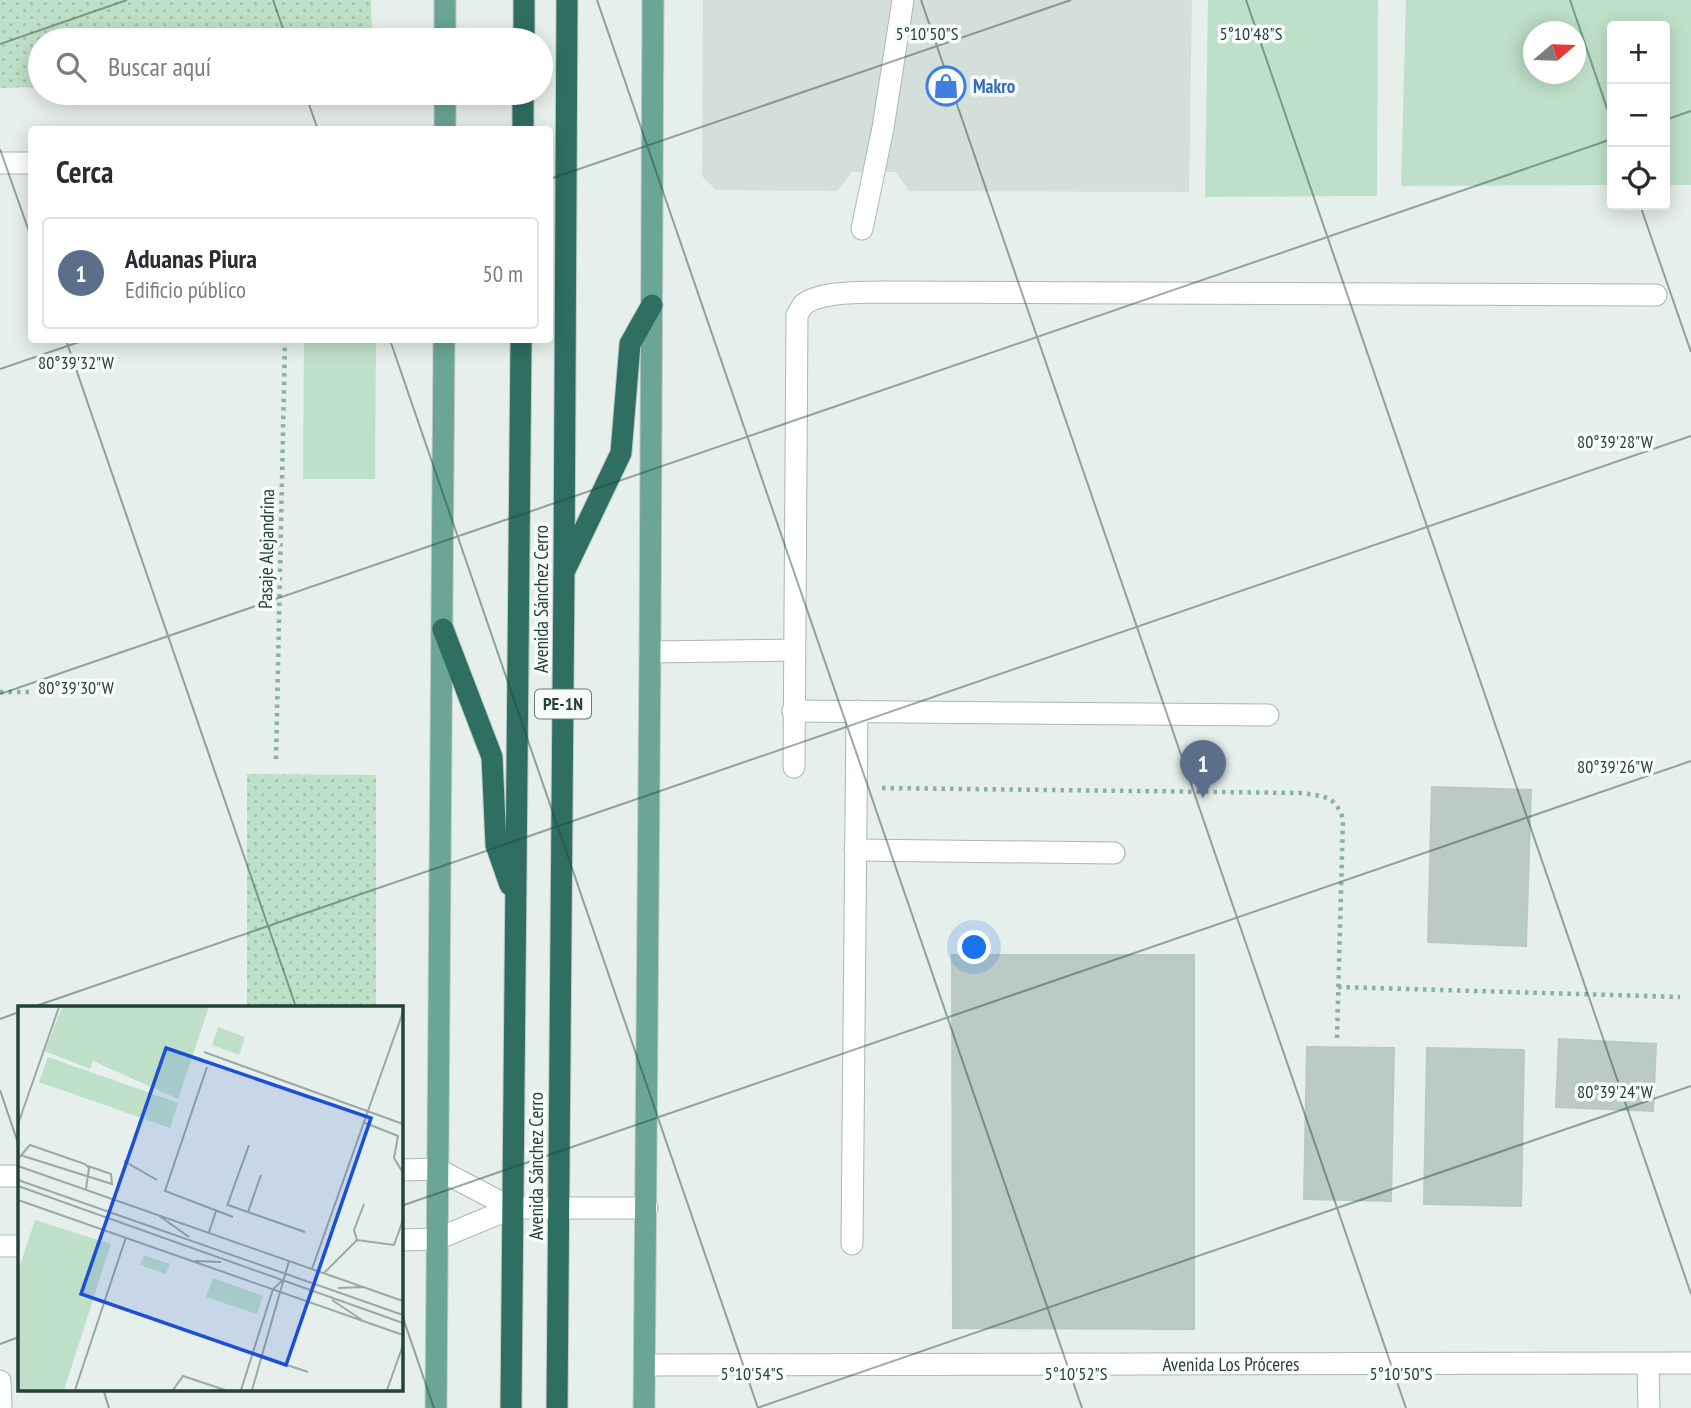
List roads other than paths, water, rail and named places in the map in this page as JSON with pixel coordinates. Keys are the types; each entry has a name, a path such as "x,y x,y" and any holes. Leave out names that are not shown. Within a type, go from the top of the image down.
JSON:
{"highway":[{"path":"524,0 524,28"},
{"name":"Avenida Sánchez Cerro","path":"557,1408 567,0"},
{"path":"523,105 523,126"},
{"path":"564,573 621,453 630,344 652,305"},
{"name":"Avenida Sánchez Cerro","path":"510,1408 520,343"},
{"path":"443,629 492,757 495,845 514,899"}],"main road":[{"path":"445,0 445,28"},
{"path":"644,1408 653,0"},
{"path":"445,105 445,126"},
{"path":"436,1408 444,343"}],"street":[{"path":"862,229 883,128 903,0"},
{"path":"0,163 28,163"},
{"path":"794,767 797,315 802,306 828,296 881,292 1656,295"},
{"path":"650,652 794,650"},
{"path":"852,1244 857,711"},
{"path":"793,712 1268,715"},
{"path":"855,850 1114,853"},
{"path":"402,1170 437,1170 512,1208"},
{"path":"0,1177 18,1176"},
{"path":"402,1240 437,1238 512,1208 647,1208"},
{"path":"0,1246 18,1246"},
{"name":"Avenida Los Próceres","path":"645,1365 1691,1363"},
{"path":"1648,1364 1649,1408"},
{"path":"0,1381 1,1408"}],"place":[{"name":"Makro","path":"946,86"},
{"name":"Aduanas Piura","path":"1203,798"}]}
